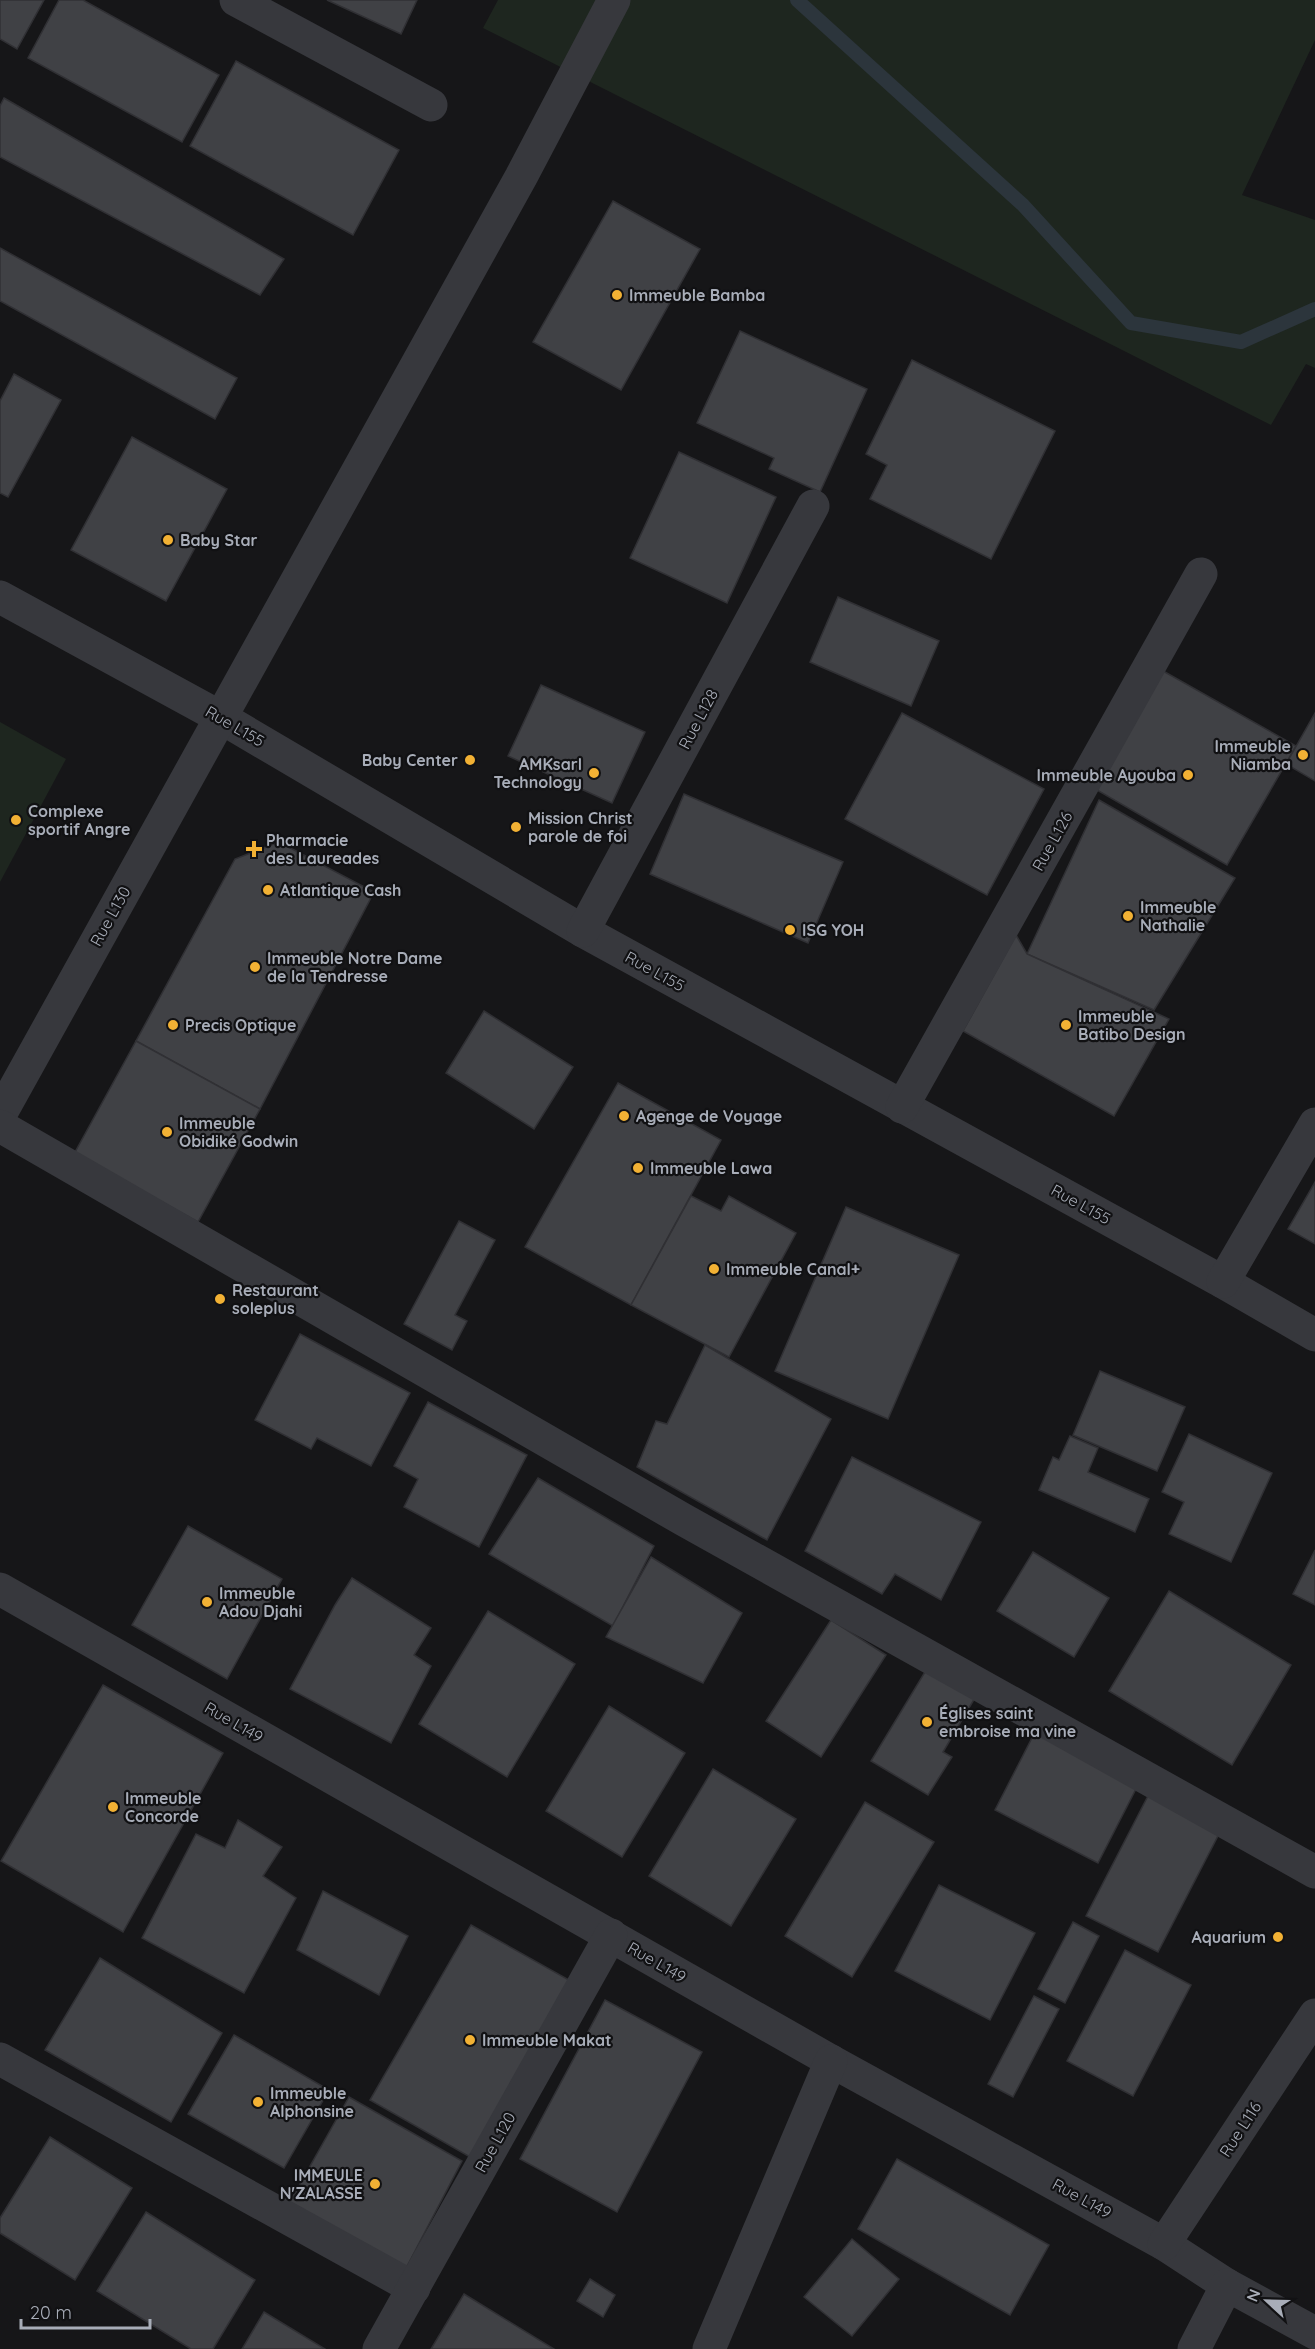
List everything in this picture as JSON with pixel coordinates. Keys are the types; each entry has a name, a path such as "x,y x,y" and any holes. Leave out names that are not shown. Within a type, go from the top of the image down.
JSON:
{"street":[{"path":"236,0 431,105"},
{"name":"Rue L130","path":"0,1115 219,717 521,177 614,0"},
{"name":"Rue L128","path":"583,931 813,506"},
{"name":"Rue L126","path":"903,1107 1201,574"},
{"name":"Rue L155","path":"0,597 219,717 583,931 1315,1335"},
{"path":"1222,1282 1315,1124"},
{"path":"0,1126 684,1520 1315,1872"},
{"name":"Rue L149","path":"0,1589 831,2061 1164,2244 1227,2285 1315,2333"},
{"name":"Rue L120","path":"379,2349 611,1935"},
{"name":"Rue L116","path":"1164,2244 1315,2015"},
{"path":"0,2059 414,2288"},
{"path":"709,2349 831,2061"},
{"path":"1194,2349 1227,2285"}],"shaded area":[{"path":"498,0 1315,0 1315,40 1242,195 1315,220 1315,368 1306,364 1271,425 483,28"},
{"name":"Complexe sportif Angre","path":"0,722 66,759 0,882"}],"building":[{"path":"0,0 44,0 17,49 0,39"},
{"path":"59,0 83,0 219,75 182,142 28,58"},
{"path":"327,0 417,0 401,34"},
{"path":"236,61 399,150 353,235 190,146"},
{"path":"4,98 284,259 260,295 0,157 0,106"},
{"name":"Immeuble Bamba","path":"613,201 700,249 621,390 533,342"},
{"path":"0,248 237,378 215,419 0,301"},
{"path":"740,331 867,389 820,492 769,469 774,458 697,423"},
{"path":"912,360 1055,431 991,559 870,499 887,465 866,454"},
{"path":"14,374 61,400 8,497 0,493 0,401"},
{"path":"132,437 227,489 166,601 71,550"},
{"path":"679,452 776,497 727,603 630,558"},
{"path":"838,597 939,641 911,706 810,662"},
{"name":"Immeuble Ayouba","path":"1156,667 1296,746 1227,865 1090,786"},
{"path":"541,685 645,732 612,803 508,756"},
{"path":"902,713 1044,789 987,895 845,819"},
{"name":"Immeuble Niamba","path":"1315,713 1315,781 1286,764"},
{"path":"684,794 843,862 808,943 650,874"},
{"name":"Immeuble Nathalie","path":"1099,800 1235,878 1154,1010 1027,954"},
{"name":"Immeuble Notre Dame de la Tendresse","path":"279,842 374,892 260,1109 136,1041 235,859"},
{"name":"Immeuble Batibo Design","path":"1016,935 1027,954 1169,1019 1114,1116 963,1031"},
{"path":"484,1011 573,1067 534,1129 446,1073"},
{"name":"Immeuble Obidiké Godwin","path":"136,1041 260,1109 198,1222 74,1154"},
{"name":"Immeuble Lawa","path":"618,1083 721,1140 631,1305 525,1247"},
{"path":"1315,1182 1315,1244 1288,1229"},
{"name":"Immeuble Canal+","path":"691,1196 721,1211 729,1196 796,1233 729,1357 631,1305"},
{"path":"846,1207 959,1255 888,1419 775,1371"},
{"path":"459,1221 495,1240 455,1315 467,1321 452,1350 404,1324"},
{"path":"300,1334 410,1393 371,1466 317,1438 311,1449 255,1420"},
{"path":"705,1345 831,1419 767,1540 637,1467 656,1421 667,1424"},
{"path":"1100,1371 1185,1407 1157,1471 1073,1435"},
{"path":"428,1402 527,1455 479,1547 404,1507 418,1479 394,1466"},
{"path":"1189,1434 1272,1473 1231,1562 1169,1534 1184,1502 1162,1492"},
{"path":"1070,1436 1098,1448 1088,1472 1149,1499 1135,1532 1039,1490 1053,1457 1059,1460"},
{"path":"852,1457 981,1522 941,1600 895,1574 882,1594 805,1551"},
{"path":"538,1478 654,1546 613,1626 489,1554"},
{"name":"Immeuble Adou Djahi","path":"188,1526 282,1579 227,1679 132,1625"},
{"path":"1315,1550 1315,1605 1293,1594"},
{"path":"1033,1552 1109,1598 1074,1657 997,1611"},
{"path":"651,1557 742,1613 703,1683 606,1637"},
{"path":"352,1578 431,1628 414,1655 431,1666 391,1743 290,1689"},
{"path":"1169,1591 1291,1665 1232,1765 1109,1691"},
{"path":"488,1611 575,1664 507,1777 419,1724"},
{"path":"831,1620 886,1655 821,1757 766,1721"},
{"path":"931,1662 979,1691 943,1752 952,1757 928,1795 871,1761"},
{"name":"Immeuble Concorde","path":"103,1685 223,1753 123,1932 1,1861"},
{"path":"609,1706 685,1753 622,1857 546,1811"},
{"path":"1036,1730 1139,1783 1098,1863 995,1810"},
{"path":"713,1769 796,1819 731,1926 649,1876"},
{"path":"1149,1794 1221,1830 1158,1952 1086,1916"},
{"path":"865,1802 934,1842 852,1977 785,1936"},
{"path":"238,1820 282,1847 263,1876 296,1898 244,1993 142,1938 196,1834 225,1848"},
{"path":"939,1885 1035,1933 990,2020 895,1971"},
{"path":"323,1891 408,1936 379,1995 297,1950"},
{"path":"1073,1922 1099,1936 1065,2003 1038,1989"},
{"name":"Immeuble Makat","path":"471,1925 569,1980 470,2157 370,2100"},
{"path":"1125,1950 1191,1985 1133,2096 1067,2061"},
{"path":"100,1958 222,2033 171,2122 45,2050"},
{"path":"1034,1996 1059,2009 1013,2097 988,2084"},
{"path":"605,2000 702,2052 617,2212 520,2159"},
{"name":"Immeuble Alphonsine","path":"234,2035 329,2090 284,2168 188,2114"},
{"name":"IMMEULE N'ZALASSE","path":"349,2097 462,2161 404,2272 287,2207"},
{"path":"50,2137 132,2188 75,2280 0,2233 0,2218"},
{"path":"897,2159 1049,2245 1010,2315 858,2229"},
{"path":"146,2212 255,2280 213,2349 191,2349 97,2291"},
{"path":"852,2239 899,2279 852,2336 804,2297"},
{"path":"590,2279 615,2295 603,2317 577,2301"},
{"path":"464,2294 554,2349 431,2349"},
{"path":"264,2312 325,2349 242,2349"}],"waterway":[{"path":"797,0 1023,205 1131,323 1241,342 1315,309"}],"place":[{"name":"Immeuble Bamba","path":"617,295"},
{"name":"Baby Star","path":"168,540"},
{"name":"Immeuble Niamba","path":"1303,755"},
{"name":"Baby Center","path":"470,760"},
{"name":"AMKsarl Technology","path":"594,773"},
{"name":"Immeuble Ayouba","path":"1188,775"},
{"name":"Complexe sportif Angre","path":"16,820"},
{"name":"Mission Christ parole de foi","path":"516,827"},
{"name":"Pharmacie des Laureades","path":"254,849"},
{"name":"Atlantique Cash","path":"268,890"},
{"name":"Immeuble Nathalie","path":"1128,916"},
{"name":"ISG YOH","path":"790,930"},
{"name":"Immeuble Notre Dame de la Tendresse","path":"255,967"},
{"name":"Precis Optique","path":"173,1025"},
{"name":"Immeuble Batibo Design","path":"1066,1025"},
{"name":"Agenge de Voyage","path":"624,1116"},
{"name":"Immeuble Obidiké Godwin","path":"167,1132"},
{"name":"Immeuble Lawa","path":"638,1168"},
{"name":"Immeuble Canal+","path":"714,1269"},
{"name":"Restaurant soleplus","path":"220,1299"},
{"name":"Immeuble Adou Djahi","path":"207,1602"},
{"name":"Églises saint embroise ma vine","path":"927,1722"},
{"name":"Immeuble Concorde","path":"113,1807"},
{"name":"Aquarium","path":"1278,1937"},
{"name":"Immeuble Makat","path":"470,2040"},
{"name":"Immeuble Alphonsine","path":"258,2102"},
{"name":"IMMEULE N'ZALASSE","path":"375,2184"}]}
